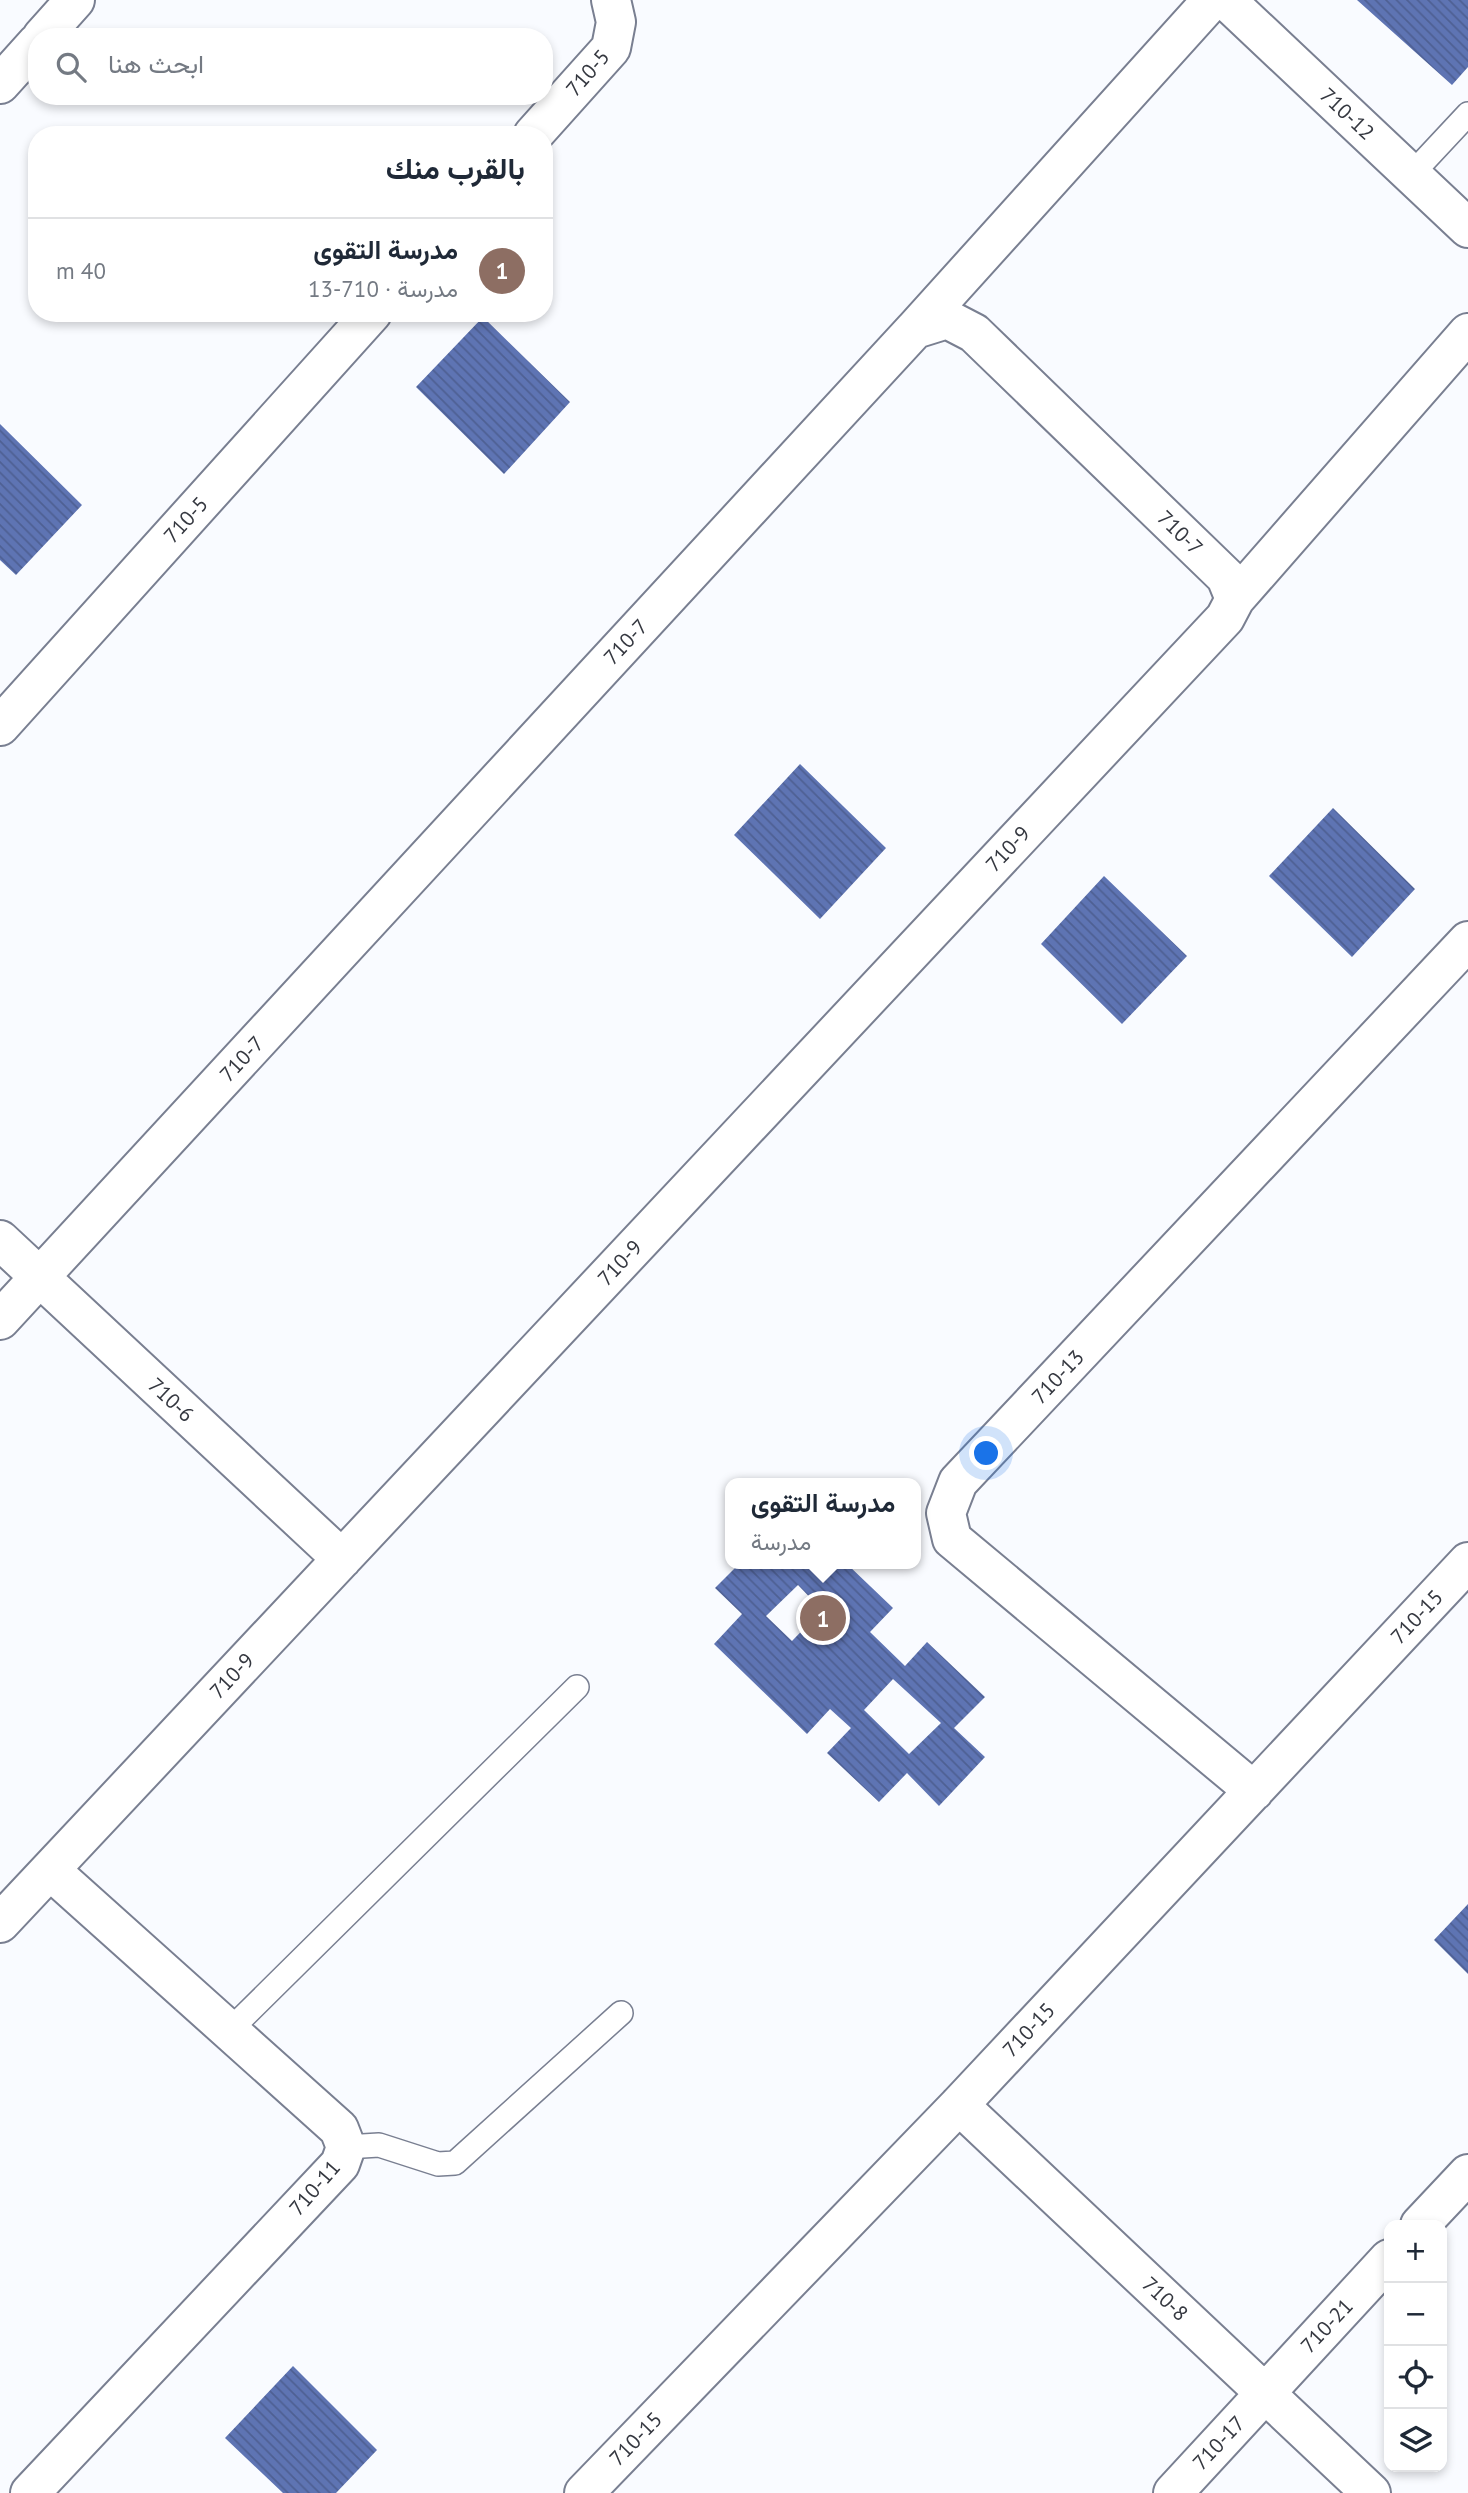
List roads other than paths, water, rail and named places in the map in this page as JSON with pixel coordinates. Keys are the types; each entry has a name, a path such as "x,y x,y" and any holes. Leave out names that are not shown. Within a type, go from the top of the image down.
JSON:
{"street":[{"path":"50,28 75,0"},
{"path":"915,329 1212,0"},
{"name":"710-12","path":"1226,0 1468,228"},
{"name":"710-5","path":"541,126 611,48 621,7"},
{"path":"0,84 28,53"},
{"name":"710-7","path":"0,1320 915,329 947,319 974,333 1226,577 1235,599"},
{"name":"710-5","path":"0,726 364,322"},
{"name":"710-9","path":"0,1923 1225,618 1235,599 1468,333"},
{"name":"710-13","path":"1254,1791 952,1539 946,1513 958,1482 1468,941"},
{"name":"710-6","path":"0,1240 342,1559"},
{"name":"710-15","path":"584,2493 959,2105 1468,1562"},
{"name":"710-11","path":"30,2493 340,2164 346,2147 339,2129 50,1870"},
{"name":"710-8","path":"959,2105 1371,2493"},
{"path":"1425,2220 1468,2174"},
{"name":"710-21","path":"1266,2394 1384,2264"},
{"name":"710-17","path":"1173,2493 1266,2394"}],"lane":[{"path":"1411,175 1468,114"},
{"path":"229,2031 577,1687"},
{"path":"346,2147 379,2145 438,2164 455,2163 621,2013"}],"place":[{"name":"مدرسة التقوى","path":"823,1618"}]}
